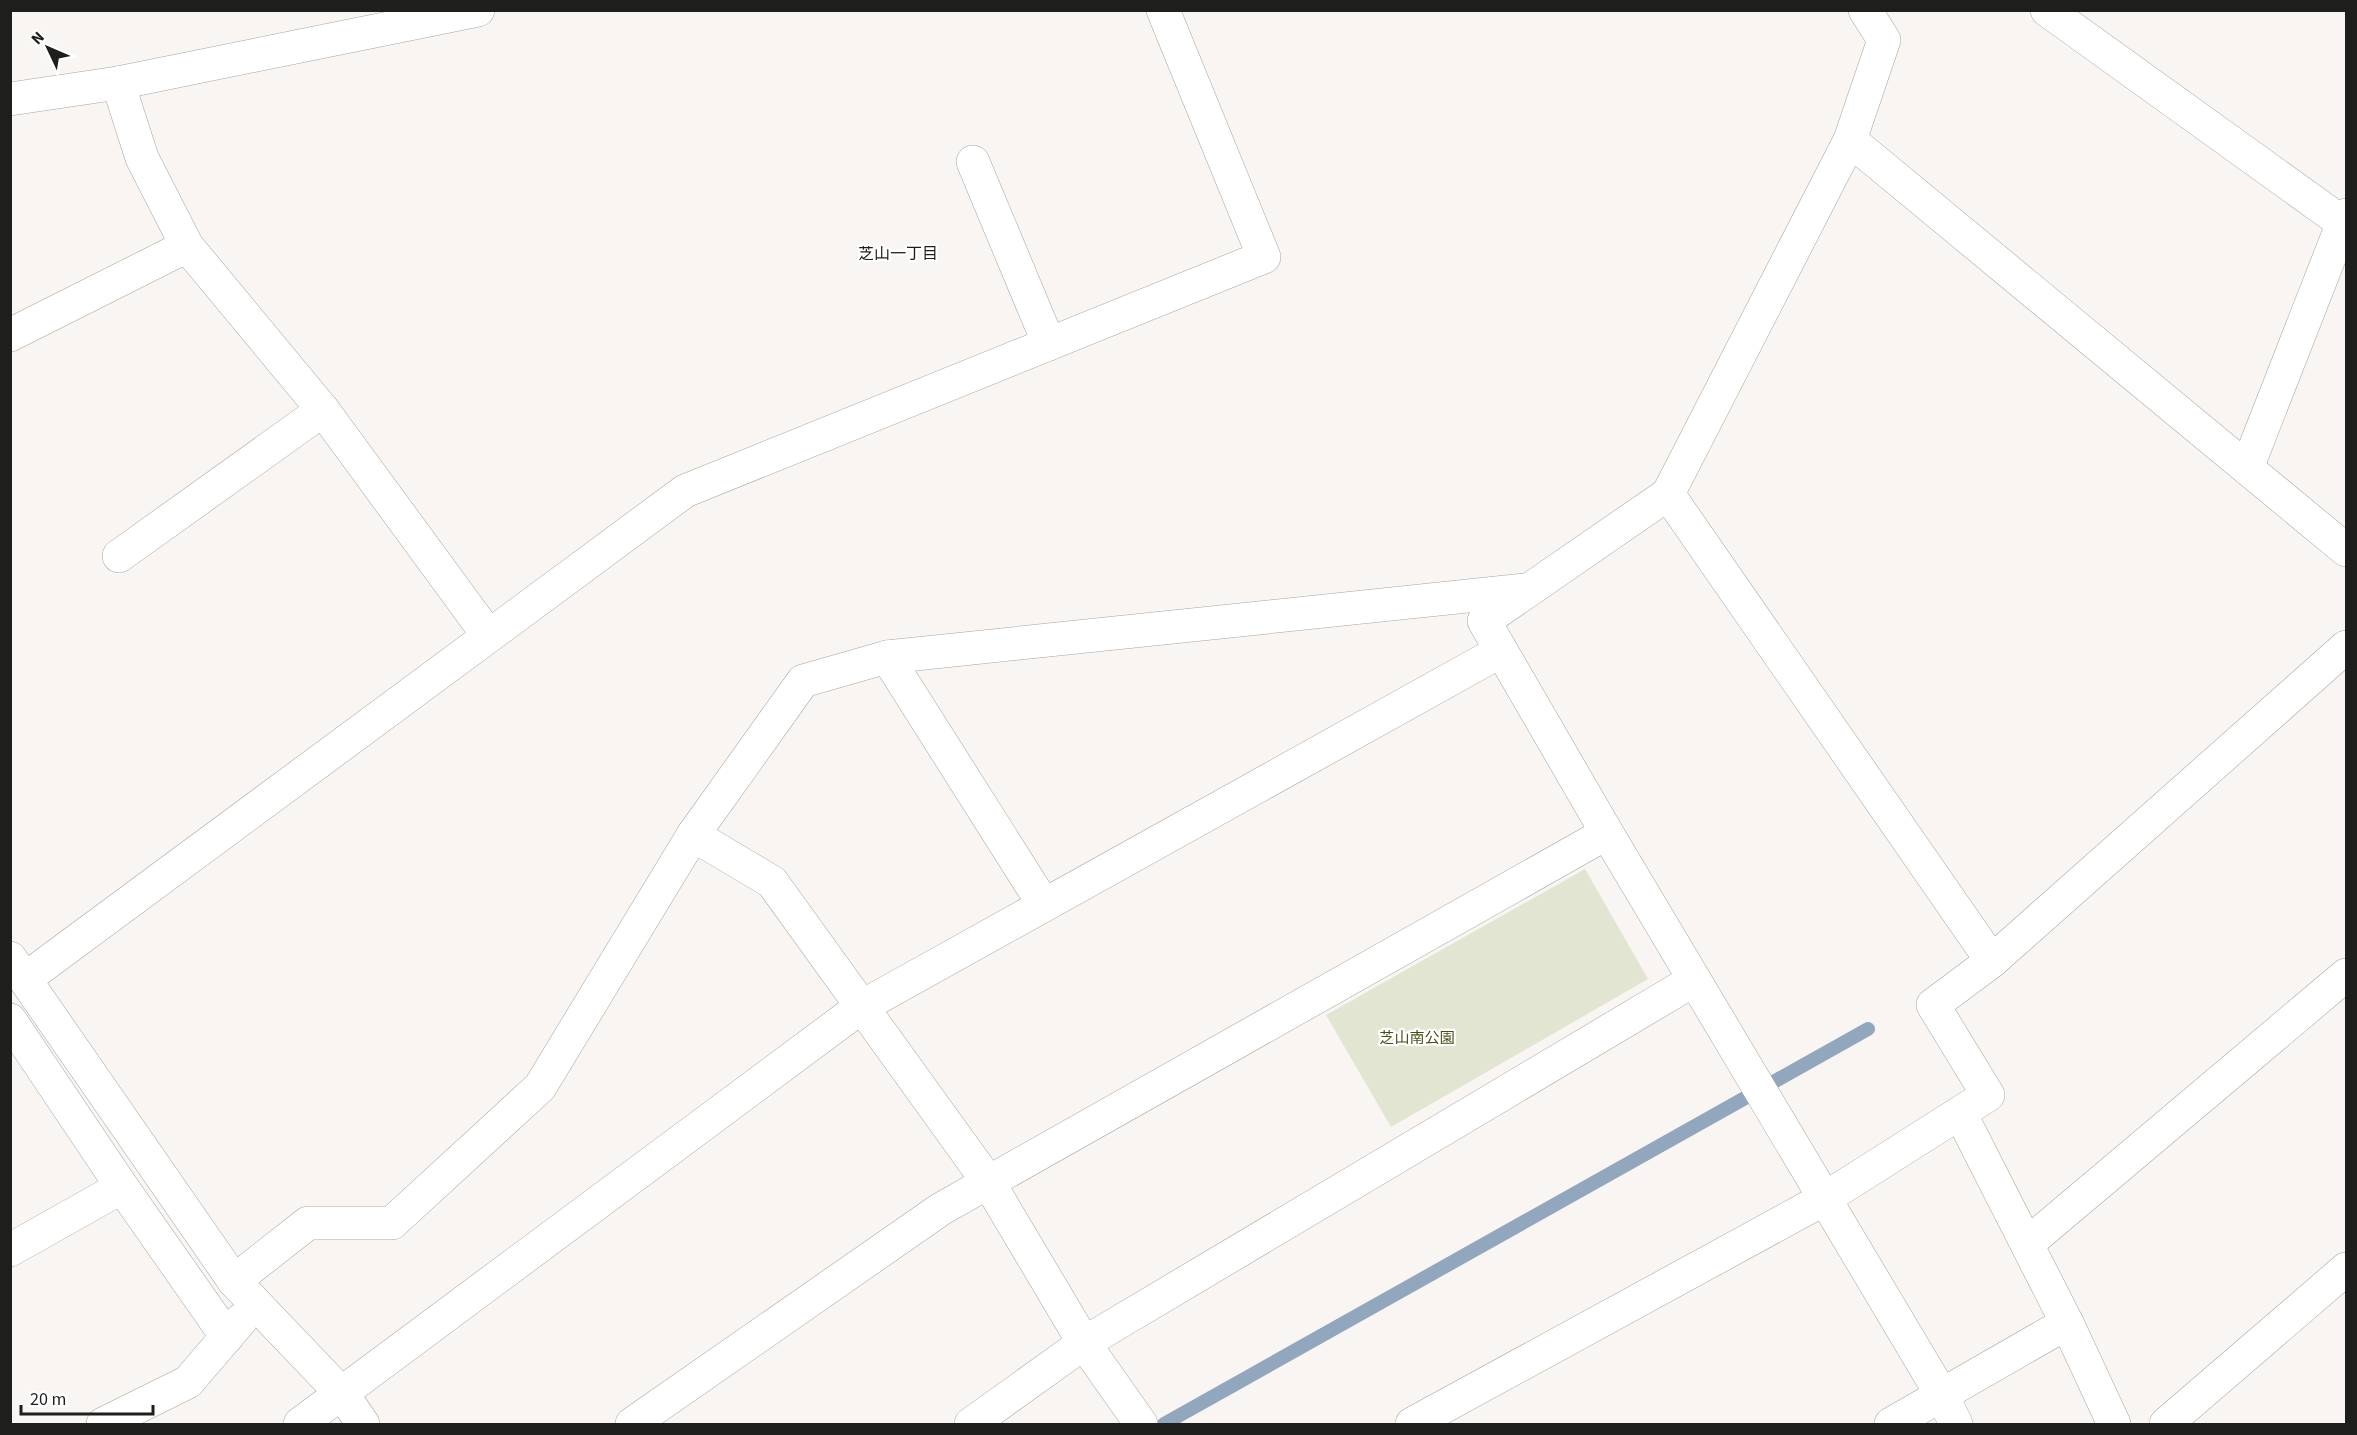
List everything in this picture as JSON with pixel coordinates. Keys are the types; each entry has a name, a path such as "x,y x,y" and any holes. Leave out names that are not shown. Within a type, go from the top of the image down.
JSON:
{"street":[{"path":"10,99 118,83 478,10"},
{"path":"363,1425 343,1395 245,1292 18,968 488,635 685,491 1264,257 1164,10"},
{"path":"1865,10 1884,40 1850,140 1668,494 1484,621 1949,1411"},
{"path":"2047,10 2345,219 2247,468"},
{"path":"118,83 142,158 187,246 324,410 488,635"},
{"path":"1850,140 2346,550"},
{"path":"973,162 1049,344"},
{"path":"10,335 187,246"},
{"path":"119,556 324,410"},
{"path":"1668,494 1992,961"},
{"path":"103,1425 189,1382 227,1337 245,1292 308,1223 392,1223 540,1087 693,836 803,681 887,657 1529,590"},
{"path":"1412,1425 1824,1199 1989,1095 1933,1005 1992,961 2346,647"},
{"path":"300,1425 861,1007 1501,651"},
{"path":"887,657 1044,905"},
{"path":"632,1425 941,1209 1607,833"},
{"path":"693,836 772,882 989,1183 1083,1343 1141,1425"},
{"path":"2027,1244 2346,975"},
{"path":"971,1425 1083,1343 1694,980"},
{"path":"10,1020 122,1187 227,1337"},
{"path":"1960,1113 2067,1323 2114,1425"},
{"path":"10,1250 122,1187"},
{"path":"2166,1425 2346,1269"},
{"path":"1892,1425 1949,1411 2067,1323"}],"green space":[{"name":"芝山南公園","path":"1585,869 1648,979 1391,1127 1326,1015"}],"waterway":[{"path":"1164,1424 1868,1029"}],"district":[{"name":"芝山一丁目","path":"898,253"}]}
